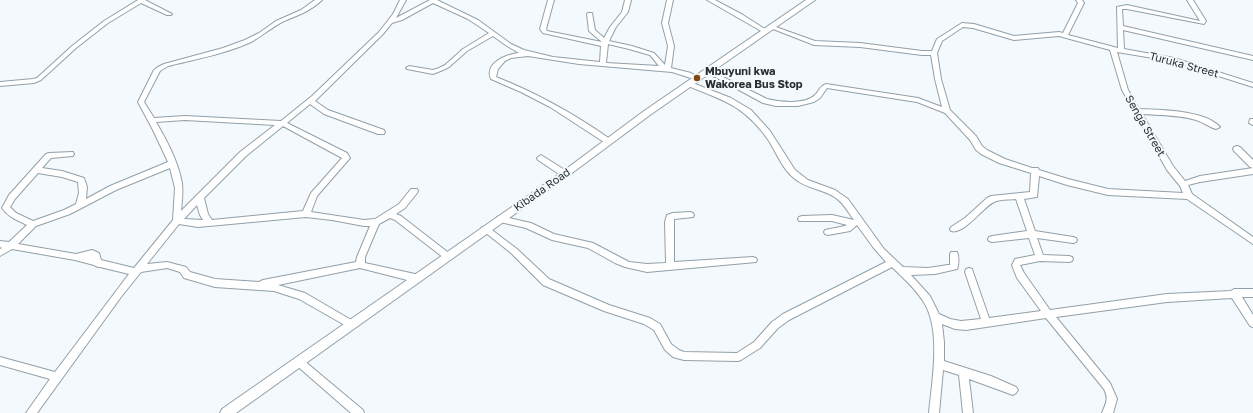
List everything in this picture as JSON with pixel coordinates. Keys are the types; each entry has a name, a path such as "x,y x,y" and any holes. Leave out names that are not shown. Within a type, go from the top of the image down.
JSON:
{"main road":[{"name":"Kibada Road","path":"226,413 415,278 565,174 607,141 811,0"}],"street":[{"path":"0,84 34,81 39,79 74,47 106,22 142,0 169,14"},
{"path":"177,221 178,183 172,164 152,120 141,102 157,70 166,65 205,56 247,41 319,0"},
{"path":"31,413 137,271 177,221 242,154 310,101 381,33 396,14 403,0"},
{"path":"390,22 400,19 433,0 470,18 493,33 503,42 529,54"},
{"path":"551,0 542,29 545,32 605,44 630,47 652,54 666,68"},
{"path":"603,65 605,44 613,27 625,12 628,0"},
{"path":"666,68 671,46 665,23 670,0"},
{"path":"710,0 768,29 814,43 860,45 922,53 934,53 938,78 947,111"},
{"path":"1065,36 1081,3 1079,0"},
{"name":"Senga Street","path":"1188,196 1184,184 1170,168 1125,90 1117,50 1120,27 1120,8 1122,7 1202,23 1203,21 1190,0"},
{"path":"590,14 592,31 605,44"},
{"name":"Turuka Street","path":"934,53 939,40 962,25 974,26 1014,38 1053,34 1065,36 1117,50 1172,60 1253,85"},
{"path":"1120,27 1253,58"},
{"path":"409,68 433,72 441,69 447,66 465,50 493,33"},
{"path":"607,141 578,121 514,86 494,78 492,76 501,59 529,54 603,65 666,68 684,72 694,81 748,111 760,124 798,179 805,184 838,194 845,201 856,222 892,263 925,295 936,318 938,342 938,364 934,413"},
{"path":"707,72 771,103 806,102 818,97 822,89 830,86 912,98 947,111 973,138 982,150 1002,161 1035,170 1067,182 1102,191 1188,196 1250,240 1253,247"},
{"path":"310,101 326,112 381,132"},
{"path":"1138,111 1205,119 1216,127"},
{"path":"152,120 185,118 282,123 344,155 346,158 314,195 306,214"},
{"path":"1237,149 1253,165"},
{"path":"33,224 13,215 6,208 12,197 49,156 70,154"},
{"path":"541,158 565,174"},
{"path":"0,253 11,246 33,224 66,212 113,188 172,164"},
{"path":"36,170 62,174 81,180 83,184 83,194 79,206"},
{"path":"954,229 968,220 994,198 1034,195 1035,170"},
{"path":"1184,184 1200,179 1253,171"},
{"path":"177,221 198,224 306,214 364,223 376,222 390,215 402,206 414,191"},
{"path":"200,197 202,215 211,223"},
{"path":"1019,197 1040,258"},
{"path":"390,215 398,218 447,256"},
{"path":"670,266 670,217 690,215"},
{"path":"802,219 832,218 856,222"},
{"path":"500,219 528,225 552,237 590,245 628,265 647,268 753,260"},
{"path":"360,265 361,257 376,222"},
{"path":"828,232 847,229 856,222"},
{"path":"485,229 514,251 546,282 607,308 647,321 657,327 668,347 676,354 684,356 738,357 757,345 775,325 786,317 892,263"},
{"path":"992,239 1031,234 1073,240"},
{"path":"0,244 75,257 98,264 137,271 167,264 183,269 188,275 215,283 274,287 302,296 350,324"},
{"path":"901,271 938,271 951,268 954,267 954,254"},
{"path":"1069,259 1040,258 1018,261 1016,265 1020,275 1048,314 1107,386 1113,397 1113,403 1107,413"},
{"path":"256,285 360,265 415,278"},
{"path":"969,272 986,322"},
{"path":"936,318 946,323 967,326 986,322 1167,298 1253,293"},
{"path":"1234,294 1253,323"},
{"path":"0,361 58,377"},
{"path":"299,362 359,413"},
{"path":"938,364 991,381 1013,390"},
{"path":"964,373 968,413"}],"place":[{"name":"Mbuyuni kwa Wakorea Bus Stop","path":"697,78"}]}
